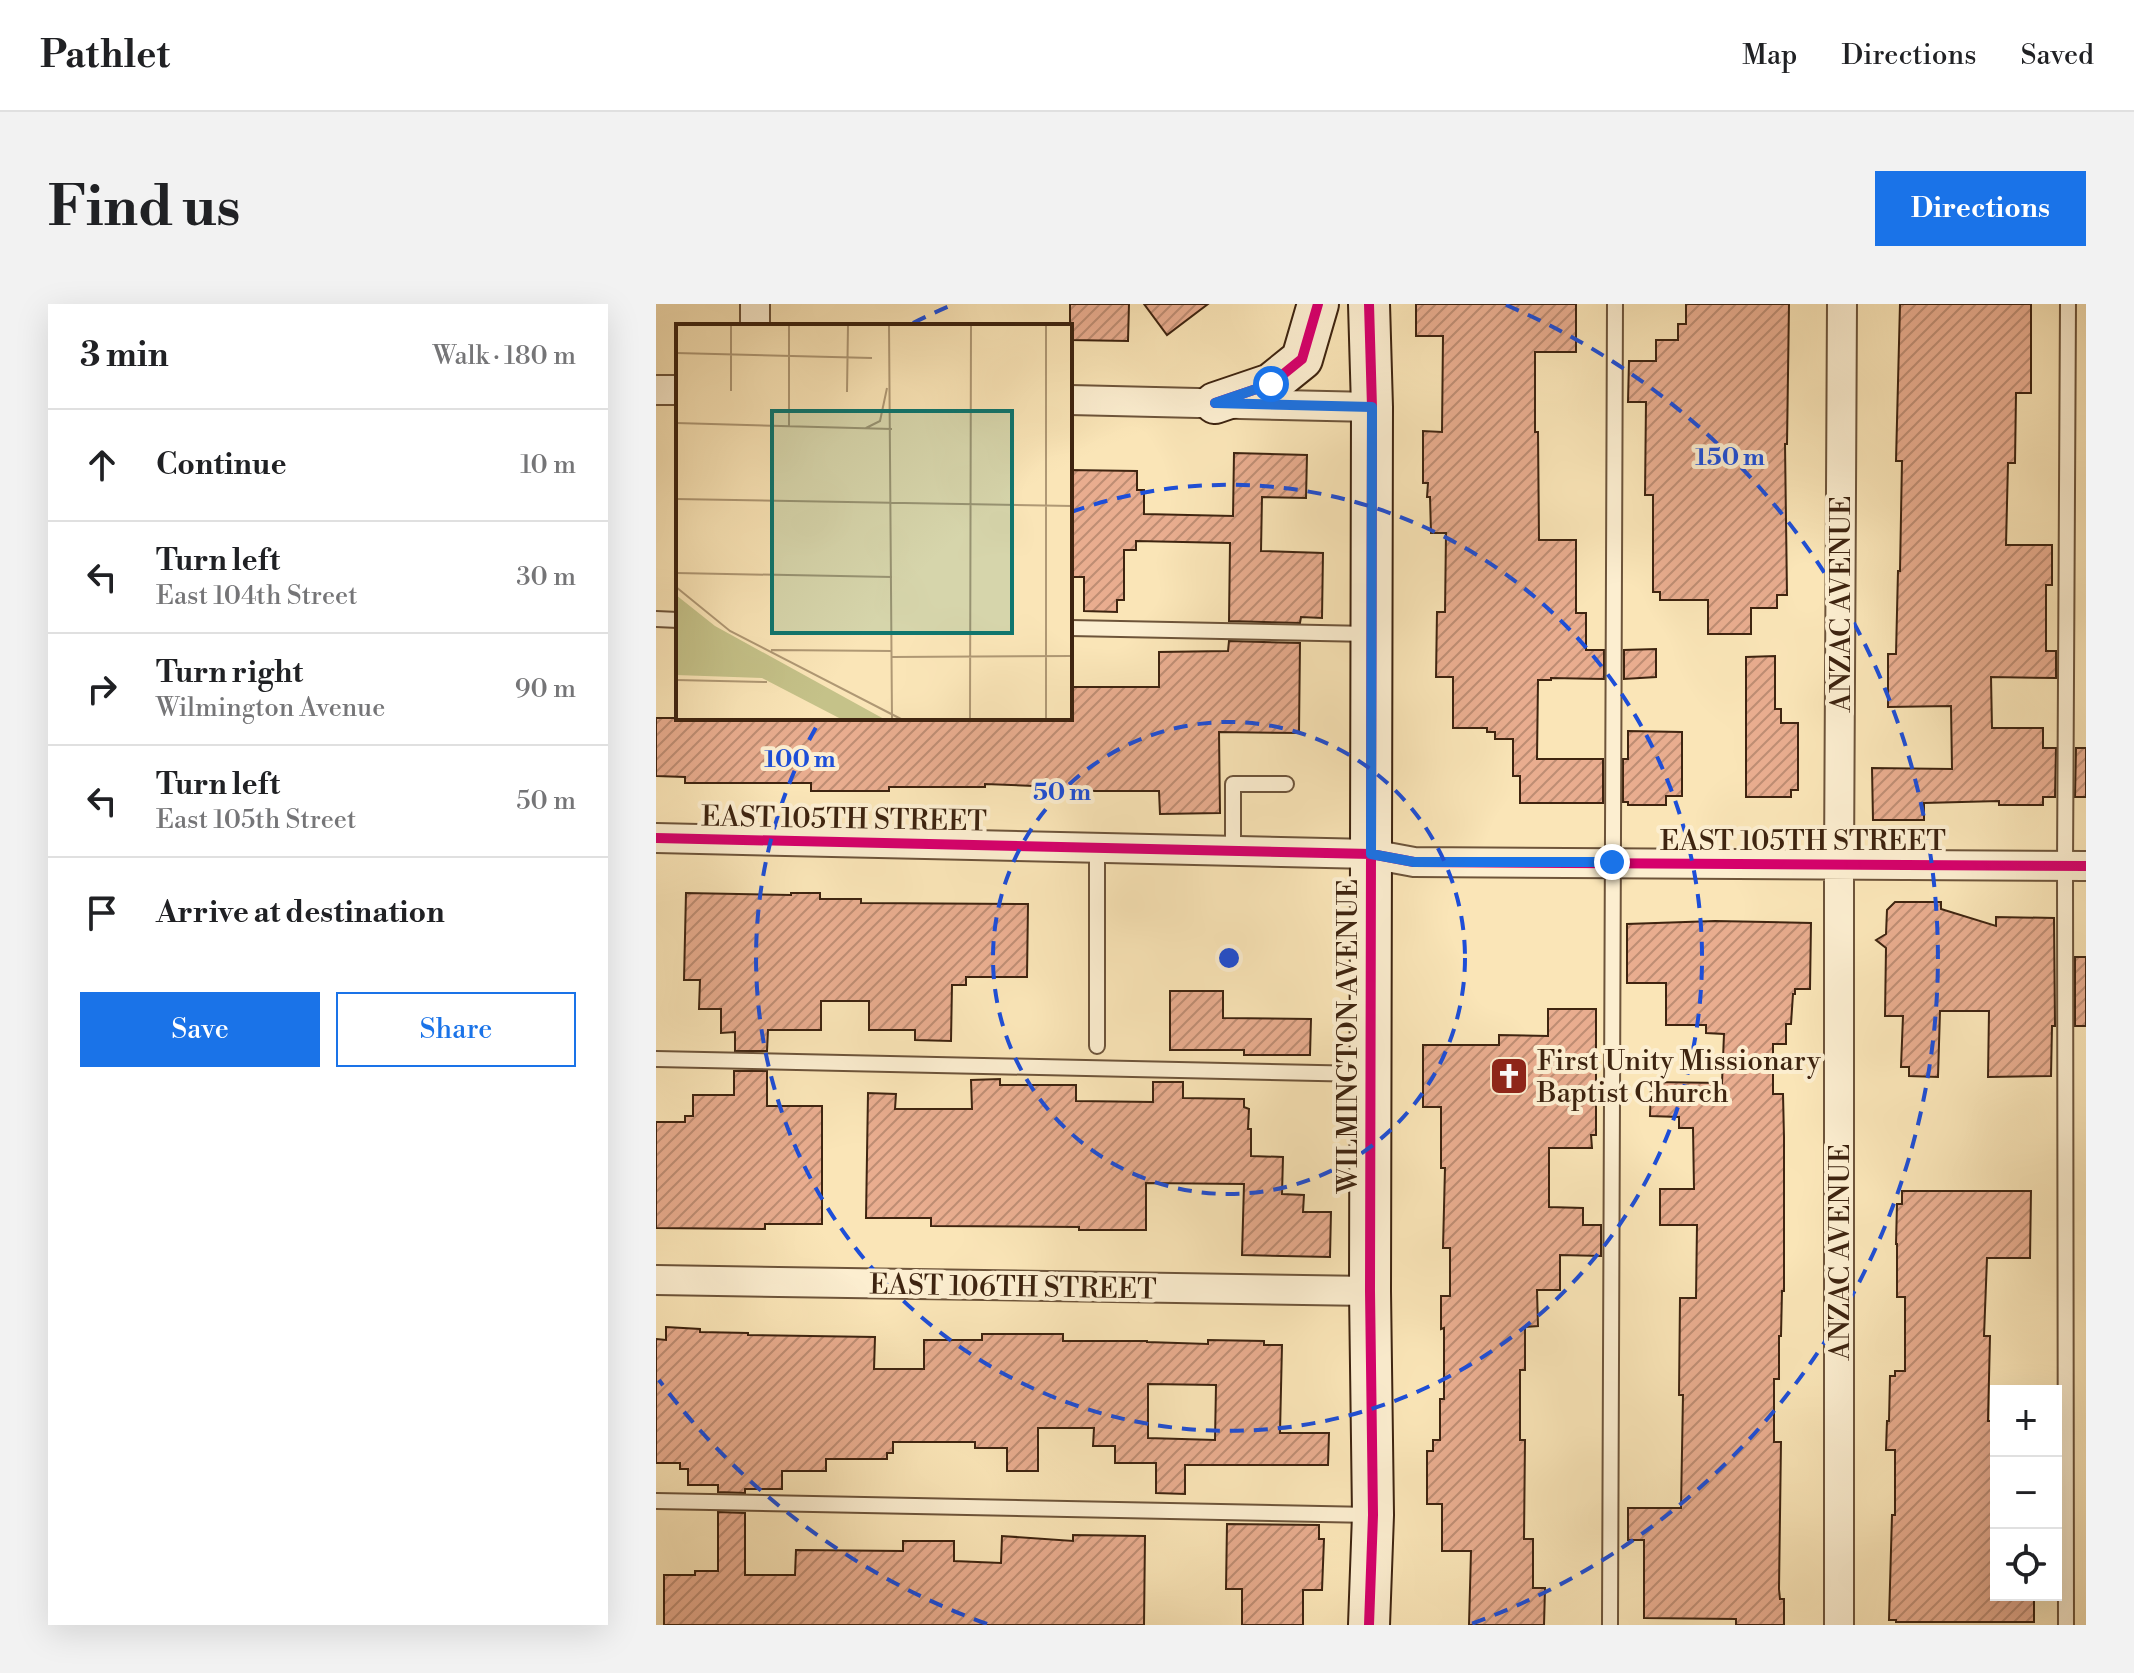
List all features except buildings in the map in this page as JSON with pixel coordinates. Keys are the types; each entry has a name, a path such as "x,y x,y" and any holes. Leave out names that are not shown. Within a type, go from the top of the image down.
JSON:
{"main road":[{"path":"1215,403 1271,384 1302,359 1318,304"},
{"name":"WILMINGTON AVENUE","path":"1369,304 1372,407 1370,1291 1373,1515 1369,1625"}],"street":[{"name":"ANZAC AVENUE","path":"1839,1625 1842,304"},
{"path":"1072,400 1372,407"},
{"name":"EAST 105TH STREET","path":"656,838 1371,854 1414,862 2076,866"},
{"name":"EAST 106TH STREET","path":"656,1280 1370,1291"}],"lane":[{"path":"1610,1625 1615,304"},
{"path":"2066,1625 2076,866 2068,304"},
{"path":"656,619 676,620"},
{"path":"1072,628 1371,634"},
{"path":"1233,851 1233,784 1286,784"},
{"path":"1097,848 1097,1046"},
{"path":"656,1059 1371,1074"},
{"path":"656,1501 1373,1515"}],"cycle path":[{"path":"1215,403 1271,384 1302,359 1318,304"},
{"path":"1369,304 1372,407 1370,1291 1373,1515 1369,1625"},
{"path":"656,838 1371,854 1414,862 2086,866"}],"place":[{"name":"First Unity Missionary Baptist Church","path":"1509,1076"}],"route":[{"path":"1271,384 1215,403 1372,407 1371,854 1414,862 1612,862"}]}
